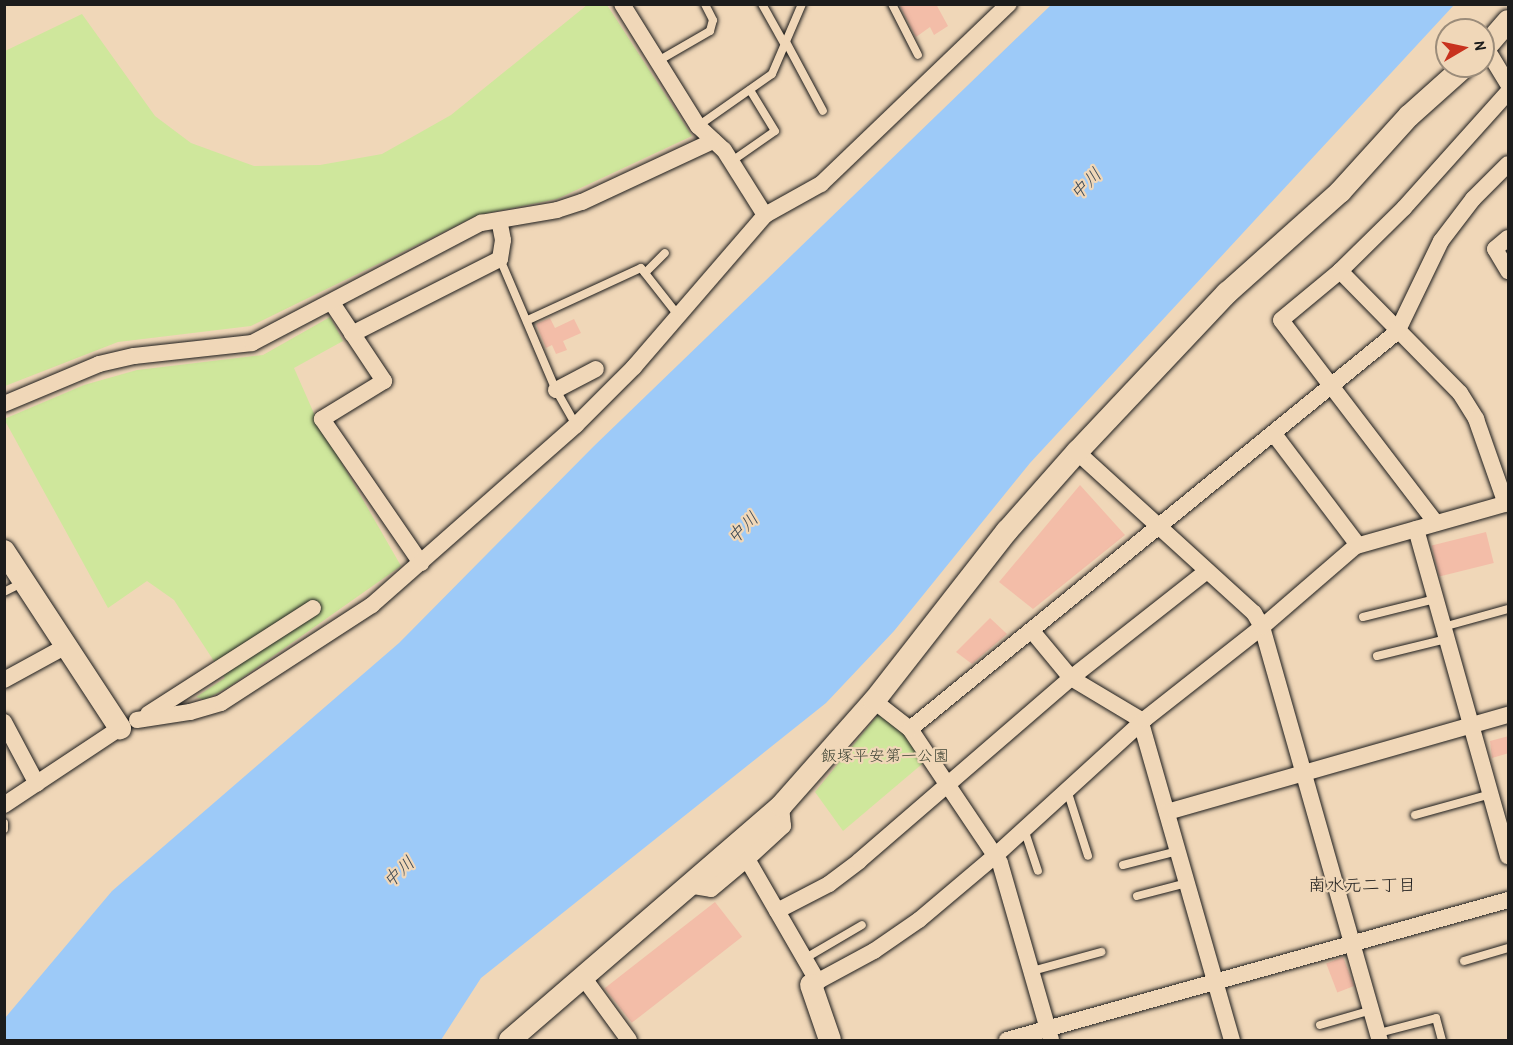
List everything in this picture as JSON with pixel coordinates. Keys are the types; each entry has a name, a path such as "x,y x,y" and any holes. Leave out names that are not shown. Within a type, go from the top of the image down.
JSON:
{"street":[{"path":"129,724 190,712 235,695 372,605 576,425 678,315 765,216 821,184 1009,4"},
{"path":"627,6 698,126 732,161 765,216"},
{"path":"1495,37 1509,21"},
{"path":"1495,64 1509,84"},
{"path":"510,1041 781,806 874,701 1007,531 1077,452 1227,293 1340,192 1409,116 1452,78"},
{"path":"1436,522 1281,320 1340,271 1404,208 1509,92"},
{"path":"4,404 99,364 134,356 252,343 481,223 582,202 713,141"},
{"path":"910,729 1332,388 1397,332 1441,240 1473,199 1508,166"},
{"path":"352,334 500,259 502,240 499,220"},
{"path":"1509,238 1495,249 1509,271"},
{"path":"814,983 885,944 996,855 1066,788 1142,722 1263,627 1358,545 1507,504 1472,410 1460,393 1397,332 1340,271"},
{"path":"332,303 384,381 322,418 421,563"},
{"path":"556,390 596,369"},
{"path":"1274,434 1358,545"},
{"path":"1077,452 1254,613 1263,627 1379,1037"},
{"path":"1416,529 1509,856"},
{"path":"4,551 68,645 129,724"},
{"path":"777,911 829,884 1071,678 1207,571"},
{"path":"4,805 313,608"},
{"path":"1032,631 1071,678 1142,722 1232,1041"},
{"path":"4,680 68,645"},
{"path":"874,701 910,729 996,855 1050,1035"},
{"path":"1167,812 1509,715"},
{"path":"4,722 37,784"},
{"path":"688,885 711,889 747,859 783,826 781,806"},
{"path":"747,859 804,959 814,983 830,1041"},
{"path":"1007,1041 1050,1035 1215,982 1509,900"},
{"path":"583,977 629,1041"}],"lane":[{"path":"658,61 710,31 713,20 705,4"},
{"path":"762,4 823,111"},
{"path":"698,126 772,74 802,4"},
{"path":"891,4 918,55"},
{"path":"732,161 775,131 750,90"},
{"path":"645,273 665,253"},
{"path":"500,259 556,390 576,425"},
{"path":"528,320 641,267 678,315"},
{"path":"4,592 25,581"},
{"path":"1363,616 1435,599"},
{"path":"1377,656 1509,609"},
{"path":"1066,788 1088,856"},
{"path":"1415,815 1491,794"},
{"path":"4,824 4,829"},
{"path":"1024,829 1038,871"},
{"path":"1123,866 1178,851"},
{"path":"1137,896 1187,884"},
{"path":"804,959 862,925"},
{"path":"1464,960 1509,948"},
{"path":"1032,971 1101,952"},
{"path":"1320,1025 1372,1010"},
{"path":"1379,1037 1436,1018 1442,1041"}],"green space":[{"path":"587,5 607,5 692,136 557,199 478,215 251,326 118,342 5,386 5,51 82,14 155,116 191,143 254,166 320,165 382,154 451,115"},
{"path":"330,317 343,341 294,368 316,418 401,566 232,685 205,700 196,697 225,678 174,600 147,581 108,608 4,419 84,385 137,370 263,355"},
{"name":"飯塚平安第一公園","path":"881,711 928,759 843,831 815,792"}],"water":[{"name":"中川","path":"1051,5 1454,5 1442,18 1435,18 1435,26 1030,463 894,631 826,703 481,978 441,1040 5,1040 5,1018 112,891 399,643 594,446"}],"building":[{"path":"899,4 936,4 948,26 934,35 930,27 916,37"},
{"path":"550,318 555,328 574,319 581,333 563,341 567,350 556,354 552,345 546,348 536,324"},
{"path":"1080,485 1125,535 1033,609 999,582"},
{"path":"1486,532 1494,563 1439,577 1432,546"},
{"path":"990,618 1007,634 972,664 956,652"},
{"path":"1509,736 1509,753 1492,758 1490,741"},
{"path":"715,902 742,937 632,1023 605,988"},
{"path":"1343,957 1354,986 1337,992 1326,963"}],"district":[{"name":"南水元二丁目","path":"1362,885"}]}
